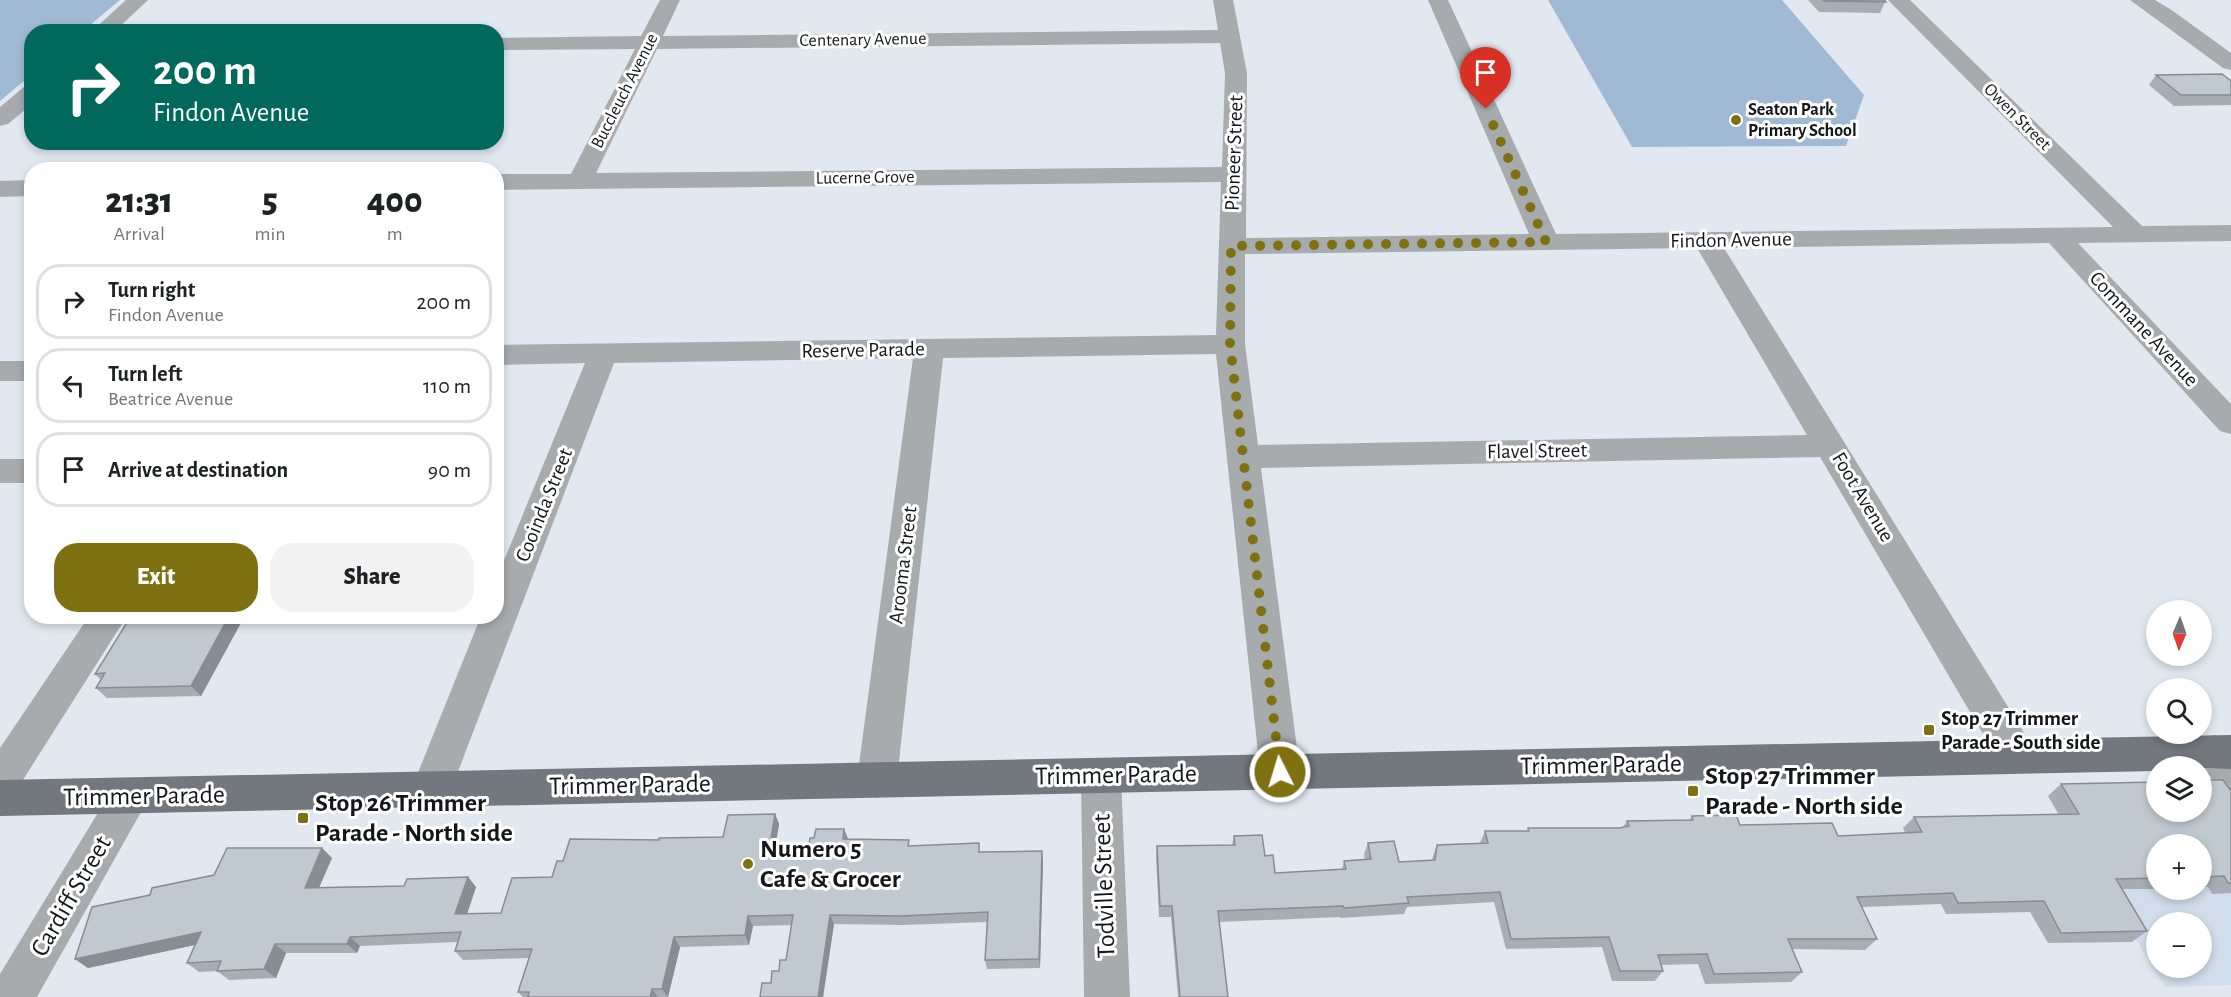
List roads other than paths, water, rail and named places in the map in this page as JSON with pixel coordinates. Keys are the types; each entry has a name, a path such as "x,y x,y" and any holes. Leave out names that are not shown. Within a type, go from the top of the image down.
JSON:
{"main road":[{"name":"Trimmer Parade","path":"0,798 2017,756 2225,760"}],"street":[{"path":"110,24 138,0"},
{"name":"Buccleuch Avenue","path":"580,181 670,0"},
{"name":"Pioneer Street","path":"1223,0 1236,73 1230,344 1280,772"},
{"path":"1438,0 1546,242"},
{"name":"Owen Street","path":"1898,0 2136,235"},
{"path":"2140,0 2166,15 2231,63"},
{"name":"Centenary Avenue","path":"504,44 1230,36"},
{"path":"0,119 24,99"},
{"name":"Lucerne Grove","path":"504,182 1234,174"},
{"path":"0,189 24,188"},
{"name":"Findon Avenue","path":"1231,246 2231,233"},
{"name":"Commane Avenue","path":"2057,236 2231,423"},
{"name":"Foot Avenue","path":"1706,240 2017,756"},
{"name":"Reserve Parade","path":"504,355 1230,344"},
{"name":"Arooma Street","path":"877,780 928,349"},
{"name":"Cooinda Street","path":"504,605 603,354"},
{"path":"0,371 24,371"},
{"name":"Flavel Street","path":"1243,457 1832,446"},
{"path":"0,471 24,471"},
{"path":"0,781 104,624"},
{"name":"Cooinda Street","path":"431,790 496,624"},
{"name":"Todville Street","path":"1101,776 1107,997"},
{"name":"Cardiff Street","path":"12,997 130,796"}],"place":[{"name":"Seaton Park Primary School","path":"1736,120"},
{"name":"Stop 27 Trimmer Parade - South side","path":"1929,730"},
{"name":"Stop 27 Trimmer Parade - North side","path":"1693,791"},
{"name":"Stop 26 Trimmer Parade - North side","path":"303,818"},
{"name":"Numero 5 Cafe & Grocer","path":"748,864"}]}
